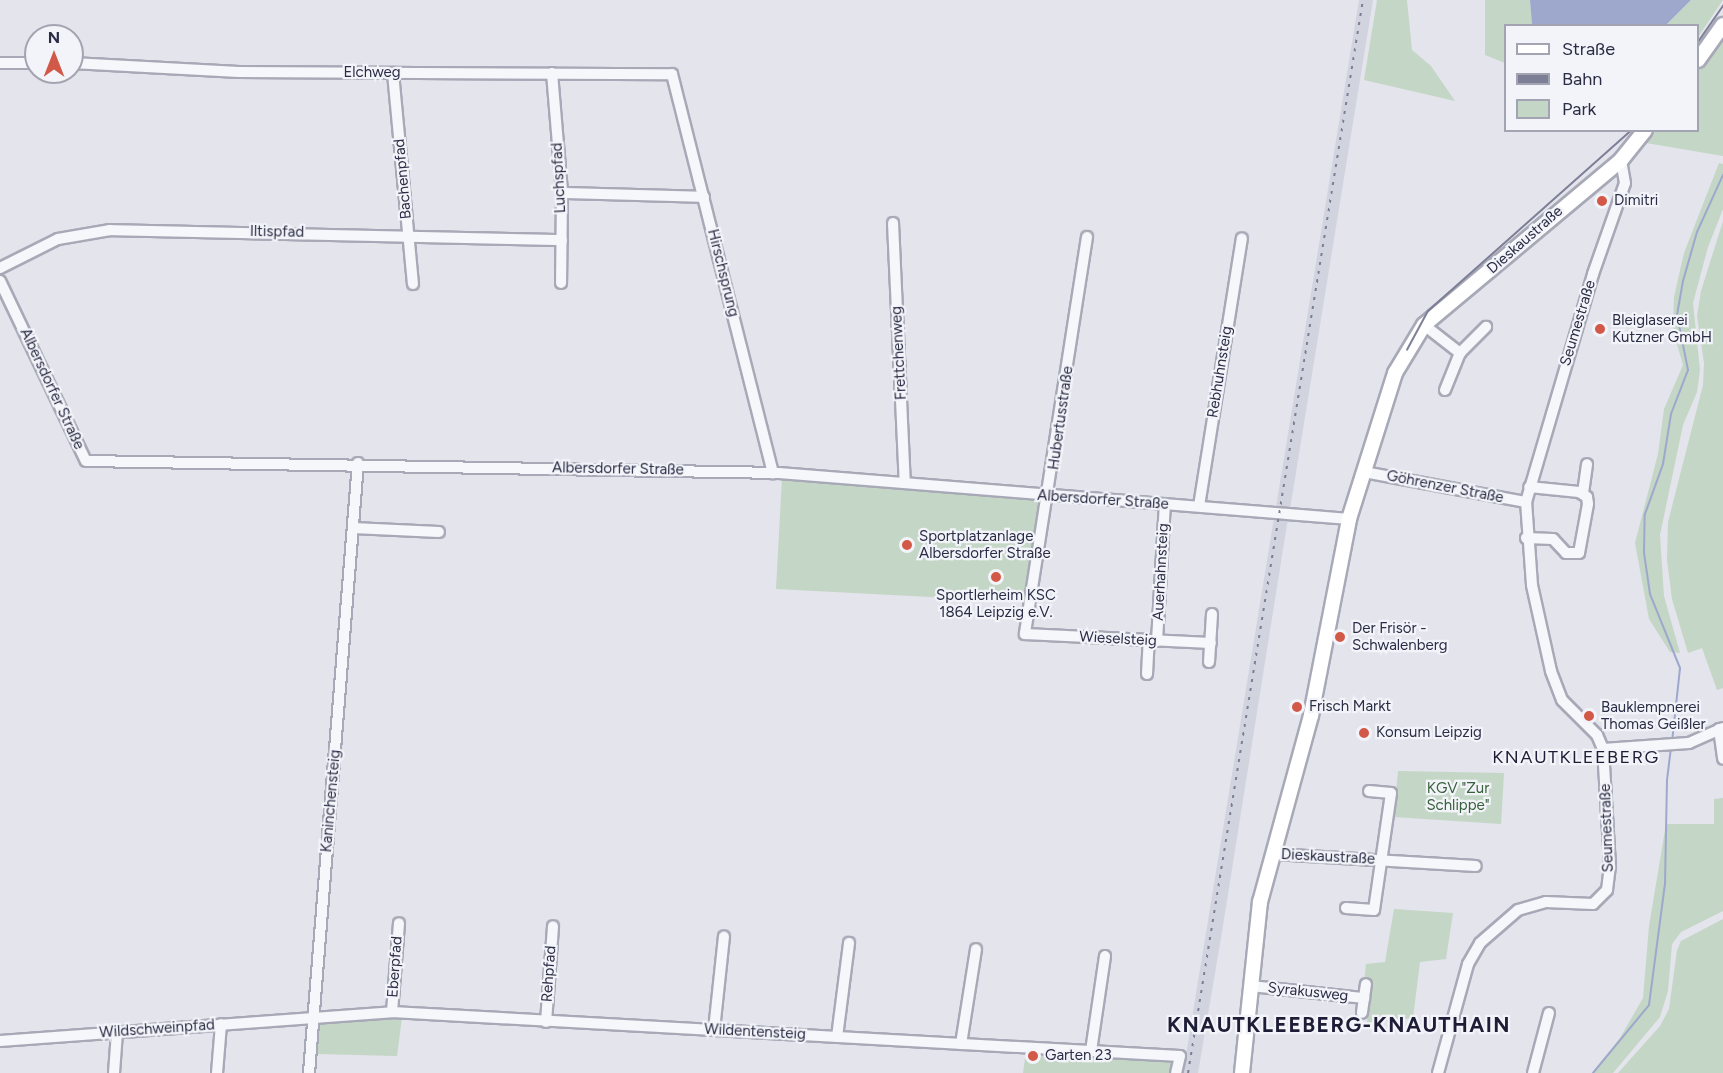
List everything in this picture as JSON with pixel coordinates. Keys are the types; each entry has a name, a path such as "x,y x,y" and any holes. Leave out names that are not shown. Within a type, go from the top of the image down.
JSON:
{"main road":[{"path":"1699,59 1723,25"},
{"name":"Dieskaustraße","path":"1242,1073 1260,902 1311,715 1348,519 1395,373 1424,325 1621,160 1643,132"}],"street":[{"path":"0,63 24,63"},
{"name":"Elchweg","path":"84,64 239,72 672,74"},
{"name":"Bachenpfad","path":"393,73 413,284"},
{"name":"Luchspfad","path":"552,73 562,193 561,283"},
{"name":"Hirschsprung","path":"672,74 773,473"},
{"name":"Seumestraße","path":"1438,1073 1468,964 1480,943 1518,910 1546,902 1593,904 1607,890 1610,866 1603,749 1597,735 1562,700 1532,585 1526,538 1526,502 1625,183 1621,160"},
{"path":"562,193 704,197"},
{"name":"Frettchenweg","path":"892,223 905,483"},
{"name":"Iltispfad","path":"0,268 58,239 92,231 408,234 562,240"},
{"name":"Hubertusstraße","path":"1025,634 1049,496 1087,237"},
{"name":"Rebhuhnsteig","path":"1199,506 1242,238"},
{"name":"Albersdorfer Straße","path":"0,280 86,461 358,463 773,473 1348,519"},
{"path":"1424,325 1460,353"},
{"path":"1445,390 1460,353 1486,327"},
{"name":"Kaninchensteig","path":"309,1073 358,463"},
{"path":"1526,538 1553,539 1566,553 1579,553 1588,504 1583,493 1587,464"},
{"name":"Göhrenzer Straße","path":"1365,472 1526,502"},
{"path":"1529,487 1583,493"},
{"name":"Auerhahnsteig","path":"1147,674 1153,640 1165,504"},
{"path":"353,528 439,532"},
{"path":"1209,662 1212,614"},
{"name":"Wieselsteig","path":"1025,634 1211,643"},
{"path":"1603,749 1689,743 1721,728 1723,759"},
{"name":"Dieskaustraße","path":"1346,908 1374,910 1383,861 1391,793 1370,791"},
{"name":"Dieskaustraße","path":"1272,854 1476,866"},
{"name":"Eberpfad","path":"392,1012 399,923"},
{"name":"Rehpfad","path":"546,1022 553,926"},
{"path":"714,1030 724,937"},
{"path":"837,1037 849,943"},
{"path":"961,1044 976,949"},
{"path":"1091,1051 1105,956"},
{"name":"Syrakusweg","path":"1362,1013 1366,984"},
{"name":"Syrakusweg","path":"1251,986 1364,998"},
{"name":"Wildentensteig","path":"313,1016 392,1012 1180,1056 1176,1073"},
{"path":"1533,1073 1549,1013"},
{"name":"Wildschweinpfad","path":"0,1041 313,1016"},
{"path":"217,1073 220,1024"},
{"path":"114,1073 117,1032"}],"shaded area":[{"path":"1359,0 1373,0 1290,509 1276,507"},
{"path":"1274,518 1288,518 1221,938 1198,1073 1183,1073"}],"green space":[{"path":"1377,0 1407,0 1412,50 1431,66 1455,101 1364,80"},
{"path":"1485,0 1530,0 1532,24 1504,24 1504,63 1485,55"},
{"path":"1691,0 1723,0 1699,36 1699,24 1667,24"},
{"path":"1723,36 1723,156 1646,143 1654,132 1699,132 1699,70"},
{"path":"1719,163 1723,164 1723,209 1708,247 1693,303 1700,370 1697,392 1683,425 1660,535 1664,596 1680,653 1670,652 1649,619 1635,543 1658,454 1664,409 1683,365 1673,331 1674,297 1684,253"},
{"path":"1723,221 1723,688 1717,690 1702,648 1688,653 1672,599 1667,560 1668,522 1703,385 1704,363 1697,316 1701,291"},
{"name":"Sportplatzanlage Albersdorfer Straße","path":"782,478 1044,501 1026,602 776,589"},
{"name":"KGV \"Zur Schlippe\"","path":"1398,771 1504,773 1501,824 1394,817"},
{"path":"1723,798 1723,911 1681,932 1672,944 1668,991 1660,1017 1613,1073 1592,1073 1620,1038 1643,998 1649,926 1666,824 1714,824 1714,799"},
{"path":"1394,909 1453,913 1446,959 1420,962 1413,1018 1367,1023 1372,985 1364,982 1366,964 1385,962"},
{"path":"1723,919 1723,1073 1618,1073 1660,1026 1669,1009 1677,950 1681,941"},
{"path":"402,1017 397,1056 317,1054 317,1021"},
{"path":"1026,1051 1175,1059 1173,1073 1023,1073"}],"water":[{"path":"1530,0 1691,0 1667,24 1532,24"}],"waterway":[{"path":"1672,742 1680,668 1650,594 1644,553 1645,514 1663,464 1671,414 1688,370 1677,315 1683,281 1697,232 1723,175"},
{"path":"1593,1073 1649,1005 1665,884 1667,780 1671,747"}],"tram line":[{"path":"1699,41 1723,6"},
{"path":"1407,350 1428,311 1630,132"}],"railway":[{"path":"1188,1073 1363,0"}],"place":[{"name":"Dimitri","path":"1602,201"},
{"name":"Bleiglaserei Kutzner GmbH","path":"1600,329"},
{"name":"Sportplatzanlage Albersdorfer Straße","path":"907,545"},
{"name":"Sportlerheim KSC 1864 Leipzig e.V.","path":"996,577"},
{"name":"Der Frisör - Schwalenberg","path":"1340,637"},
{"name":"Frisch Markt","path":"1297,707"},
{"name":"Bauklempnerei Thomas Geißler","path":"1589,716"},
{"name":"Konsum Leipzig","path":"1364,733"},
{"name":"Garten 23","path":"1033,1056"}],"district":[{"name":"KNAUTKLEEBERG","path":"1576,757"},
{"name":"KNAUTKLEEBERG-KNAUTHAIN","path":"1339,1025"}]}
